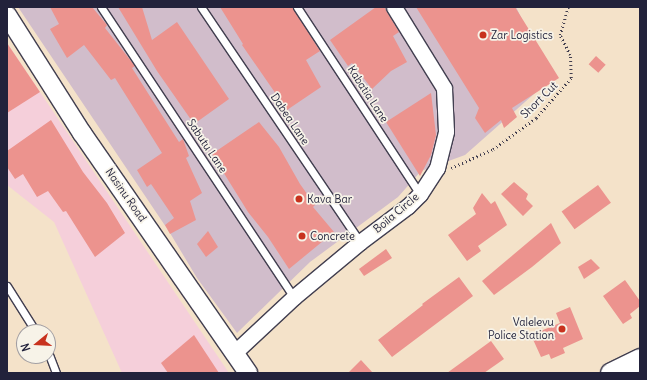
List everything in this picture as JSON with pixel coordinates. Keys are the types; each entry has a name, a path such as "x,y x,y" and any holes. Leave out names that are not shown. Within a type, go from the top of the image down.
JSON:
{"main road":[{"path":"611,373 640,359"}],"street":[{"name":"Boila Circle","path":"234,353 294,297 360,242 408,206 420,194 437,168 446,132 444,88 394,7"},
{"name":"Nasinu Road","path":"7,15 82,132 248,373"}],"lane":[{"name":"Sabutu Lane","path":"101,7 294,297"},
{"name":"Dabea Lane","path":"202,7 360,242"},
{"name":"Kabatia Lane","path":"297,7 420,194"},
{"path":"7,286 31,324"}],"path":[{"name":"Short Cut","path":"430,178 492,149 536,118 572,78 570,55 560,35 568,7"}],"shaded area":[{"path":"18,7 516,7 551,79 465,155 421,171 398,197 310,262 237,333 197,278 170,233"},
{"path":"7,43 229,373 122,373 54,222 7,185"}],"building":[{"path":"50,7 92,7 107,25 105,28 135,66 132,68 179,142 183,139 189,156 186,158 202,193 190,201 196,220 170,234 165,225 174,218 151,184 147,187 137,170 162,153 115,78 111,80 84,45 67,58 50,29 59,24"},
{"path":"118,7 142,7 152,40 177,22 229,99 194,124 157,71"},
{"path":"220,7 292,7 320,51 306,60 321,87 287,110 242,45 243,44"},
{"path":"376,7 384,7 399,32 393,36 407,62 391,71 372,89 352,63 348,66 330,40"},
{"name":"Zar Logistics","path":"416,7 515,7 559,78 512,108 517,117 504,128 501,120 485,133 475,118 479,108"},
{"path":"7,43 40,92 7,113"},
{"path":"596,56 606,65 598,73 589,64"},
{"path":"431,93 436,135 431,155 420,176 386,122"},
{"path":"51,120 83,172 107,203 125,233 95,257 66,211 63,212 48,191 37,197 23,174 15,179 7,167 7,151"},
{"path":"259,122 279,147 300,184 315,205 313,207 334,232 289,269 268,237 248,212 212,154"},
{"path":"514,182 528,194 526,199 533,206 523,216 501,194"},
{"path":"598,185 611,203 575,229 562,211"},
{"path":"482,193 491,204 495,201 507,225 478,246 481,251 467,261 448,235 476,214 473,208"},
{"path":"551,223 561,243 494,295 482,281"},
{"path":"208,231 218,247 206,257 197,244"},
{"path":"386,249 392,258 364,276 359,269"},
{"path":"591,259 600,268 584,279 578,267"},
{"path":"459,277 473,296 392,357 378,340 423,305 422,304"},
{"path":"625,280 640,301 640,306 630,314 632,318 623,324 603,296"},
{"name":"Valelevu Police Station","path":"570,307 583,339 563,348 565,353 551,359 549,354 541,357 531,335 560,323 556,313"},
{"path":"194,335 219,373 168,373 161,363"},
{"path":"491,341 504,359 484,373 447,373"},
{"path":"361,360 373,373 348,373"}],"place":[{"name":"Zar Logistics","path":"483,35"},
{"name":"Kava Bar","path":"299,199"},
{"name":"Concrete","path":"302,236"},
{"name":"Valelevu Police Station","path":"562,329"}]}
